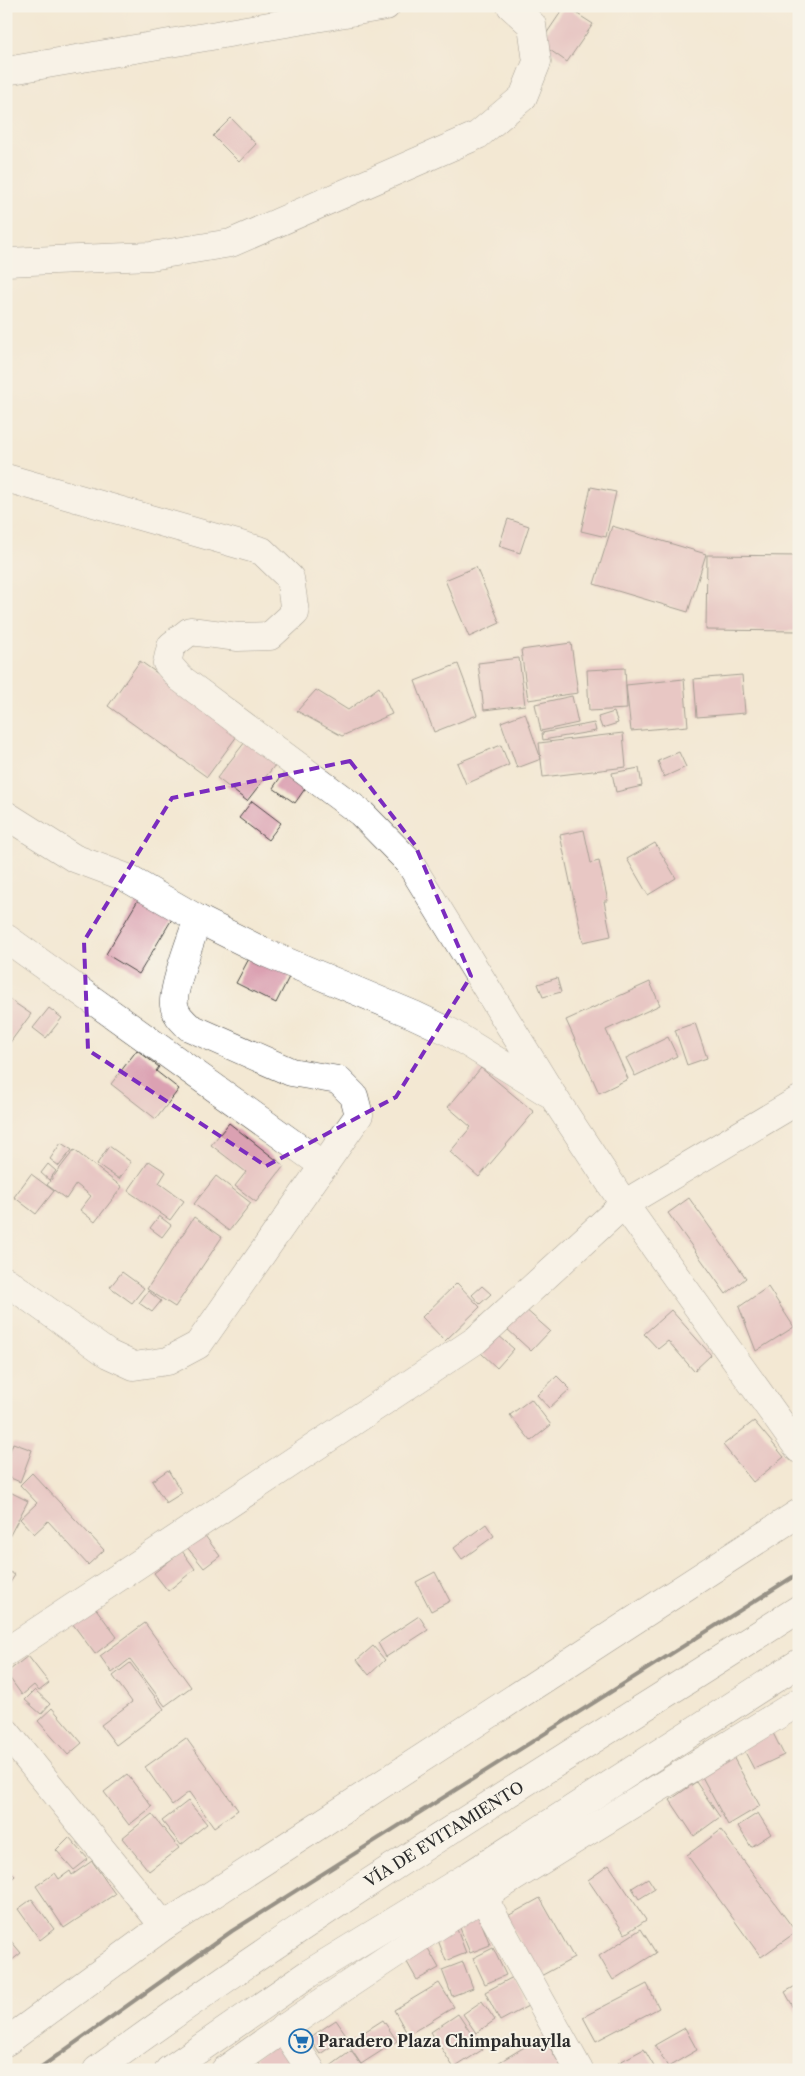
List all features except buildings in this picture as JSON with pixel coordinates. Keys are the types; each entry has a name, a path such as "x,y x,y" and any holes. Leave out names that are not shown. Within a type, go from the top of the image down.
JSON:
{"main road":[{"path":"6,71 386,6"},
{"path":"6,262 151,256 231,243 478,135 524,97 537,62 532,25 511,6"},
{"path":"6,478 262,550 290,578 295,613 270,636 238,637 190,631 171,646 167,663 180,678 361,813 409,862 553,1096 624,1204 799,1449"},
{"path":"6,815 74,858 126,877 198,919 266,953 450,1032 553,1096"},
{"path":"6,1281 108,1354 134,1366 168,1361 198,1345 359,1115 354,1096 338,1080 290,1072 189,1027 177,1015 174,1003 186,952 198,919"},
{"path":"6,938 324,1166"},
{"path":"6,1652 476,1340 624,1204 799,1100"},
{"path":"6,2042 164,1926 799,1513"},
{"name":"VÍA DE EVITAMIENTO","path":"97,2070 171,2016 362,1885 799,1609"},
{"path":"225,2070 476,1886 799,1663"},
{"path":"169,2070 308,1974 476,1886 799,1702"},
{"path":"6,1732 164,1926"},
{"path":"476,1886 579,2070"},
{"path":"283,2028 311,2070"}],"highlighted area":[{"path":"350,761 415,845 471,976 396,1097 266,1166 88,1050 84,941 172,798"}],"railway":[{"path":"37,2070 232,1931 799,1573"}],"place":[{"name":"Paradero Plaza Chimpahuaylla","path":"301,2041"}]}
